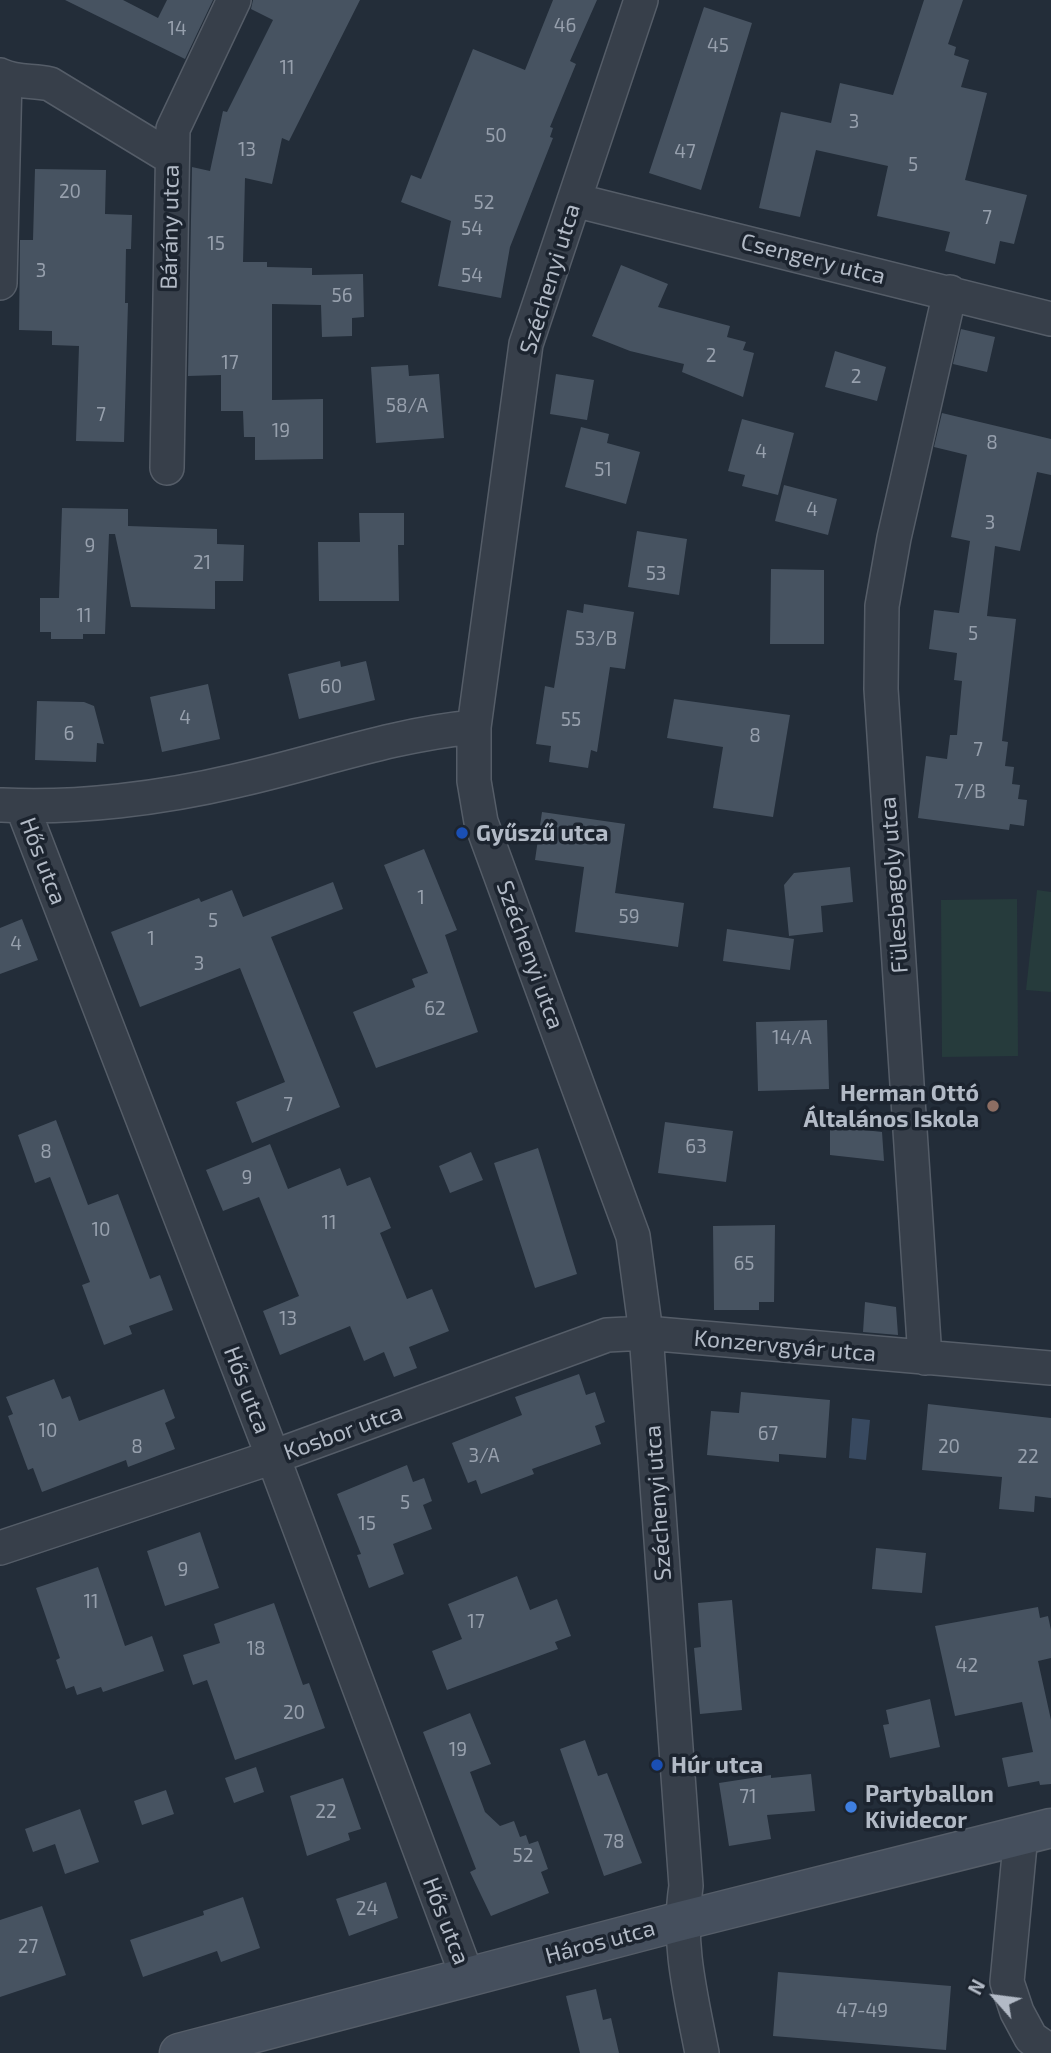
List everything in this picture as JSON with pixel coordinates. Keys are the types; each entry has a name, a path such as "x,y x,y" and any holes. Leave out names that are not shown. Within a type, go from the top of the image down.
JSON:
{"street":[{"name":"Bárány utca","path":"167,468 170,156 173,130 234,0"},
{"name":"Széchenyi utca","path":"641,0 526,344 474,727 474,781 481,822 633,1236 646,1333 686,1886 681,1921"},
{"path":"0,283 3,76 50,84 170,156"},
{"name":"Csengery utca","path":"574,200 1051,319"},
{"name":"Fülesbagoly utca","path":"925,1358 881,689 882,606 894,538 950,292"},
{"path":"11,805 137,798 235,782 423,732 474,727"},
{"name":"Hős utca","path":"11,805 273,1457 467,1976"},
{"name":"Konzervgyár utca","path":"646,1333 925,1358"},
{"name":"Kosbor utca","path":"0,1548 273,1457 607,1335 646,1333"},
{"path":"925,1358 1051,1368"},
{"name":"Háros utca","path":"179,2053 467,1976 1036,1831 1007,1982 1017,2012 1031,2038 1051,2052"},
{"path":"681,1921 683,1953 702,2053"}],"green space":[{"path":"1037,890 1051,892 1051,992 1026,990"},
{"path":"1017,899 1018,1056 942,1057 941,900"}],"water":[{"path":"852,1418 870,1420 866,1460 849,1458"}],"building":[{"path":"65,0 123,0 158,18 167,0 213,0 185,59"},
{"path":"253,0 360,0 289,141 282,138 272,184 245,178 243,262 267,262 267,267 312,268 312,275 363,274 364,317 352,318 352,336 322,337 321,305 272,304 272,400 323,399 323,459 255,460 255,437 244,437 243,411 221,411 221,375 188,376 192,167 210,171 223,111 227,112 273,20 251,9"},
{"path":"553,0 597,0 570,61 576,64 550,127 553,128 550,137 553,138 510,247 501,298 438,286 451,221 401,202 411,175 421,179 473,49 525,70"},
{"path":"924,0 963,0 948,44 956,47 954,55 969,60 961,87 987,93 965,180 1027,195 1014,244 1000,241 995,264 945,251 950,232 877,216 888,166 816,150 800,217 759,208 781,112 831,123 840,83 893,95"},
{"path":"704,7 752,23 701,190 649,173"},
{"path":"35,169 106,170 105,214 132,215 131,249 126,249 125,303 128,303 124,442 76,441 79,346 52,345 52,331 19,330 20,240 33,240"},
{"path":"621,265 668,284 658,307 730,326 727,337 746,342 743,350 754,353 743,397 682,372 684,364 630,351 592,336"},
{"path":"961,329 995,337 987,372 953,364"},
{"path":"835,351 886,367 877,401 825,387"},
{"path":"408,365 409,376 439,374 444,438 376,443 371,367"},
{"path":"556,374 594,380 587,420 550,414"},
{"path":"942,413 1051,439 1051,475 1037,472 1020,551 995,546 987,616 1016,619 1002,741 1008,742 1005,766 1014,767 1012,784 1020,785 1018,799 1027,800 1024,826 1010,824 1009,830 918,818 926,756 947,759 950,735 957,735 962,681 954,680 957,653 929,649 934,610 959,613 970,541 951,537 967,455 934,447"},
{"path":"742,419 794,433 778,495 742,486 745,475 728,471"},
{"path":"581,427 609,434 607,443 640,452 626,504 565,487"},
{"path":"784,485 837,499 828,535 775,521"},
{"path":"62,508 128,509 128,526 217,529 217,544 244,545 243,581 215,581 215,609 131,607 115,534 109,534 105,634 83,634 83,639 51,639 51,632 40,632 40,598 59,598"},
{"path":"359,513 404,513 404,545 398,545 399,601 319,601 318,542 360,542"},
{"path":"637,531 687,539 679,595 628,587"},
{"path":"771,569 824,570 824,644 770,644"},
{"path":"584,604 634,612 625,669 610,667 597,752 591,750 588,768 549,762 551,746 536,744 545,686 554,688 567,610 583,613"},
{"path":"340,661 341,667 366,661 375,700 299,719 288,674"},
{"path":"208,684 220,739 162,752 150,697"},
{"path":"674,699 790,715 773,817 713,808 723,747 667,738"},
{"path":"37,701 84,702 94,706 104,744 97,743 96,762 35,760"},
{"path":"542,812 625,824 615,893 684,903 678,947 575,932 584,867 535,860"},
{"path":"424,849 457,930 445,935 478,1032 376,1068 353,1012 415,987 412,979 428,973 384,865"},
{"path":"850,867 853,902 821,906 823,932 789,936 784,885 794,873"},
{"path":"333,882 343,909 271,937 340,1107 252,1143 236,1102 285,1082 240,968 140,1007 111,932 199,898 201,902 232,890 243,917"},
{"path":"22,919 38,960 0,974 0,928"},
{"path":"727,929 794,939 790,970 723,961"},
{"path":"827,1020 829,1089 758,1091 756,1022"},
{"path":"56,1120 88,1205 118,1194 150,1279 160,1275 173,1310 129,1326 132,1334 104,1345 82,1285 90,1282 50,1177 35,1183 18,1135"},
{"path":"665,1122 733,1131 726,1182 658,1173"},
{"path":"830,1126 882,1132 884,1161 830,1155"},
{"path":"270,1144 288,1189 340,1168 347,1186 370,1177 391,1228 380,1233 407,1299 432,1289 449,1331 409,1347 417,1368 394,1377 384,1352 364,1361 350,1326 280,1355 263,1311 299,1296 259,1197 223,1211 206,1170"},
{"path":"538,1148 577,1274 535,1288 494,1163"},
{"path":"471,1152 483,1180 450,1193 439,1166"},
{"path":"775,1225 774,1302 759,1302 759,1310 714,1310 713,1226"},
{"path":"865,1302 896,1307 898,1335 863,1332"},
{"path":"579,1374 586,1395 595,1392 605,1422 595,1426 601,1444 532,1469 534,1474 481,1494 476,1480 468,1483 452,1443 522,1415 515,1397"},
{"path":"54,1379 62,1399 70,1396 79,1421 164,1389 175,1418 165,1423 175,1449 128,1467 126,1460 42,1492 33,1468 28,1470 8,1416 13,1414 6,1397"},
{"path":"741,1392 830,1400 826,1458 779,1454 779,1462 707,1455 711,1411 739,1413"},
{"path":"928,1404 1051,1418 1051,1498 1035,1496 1034,1512 999,1509 1002,1477 922,1470"},
{"path":"407,1465 413,1482 424,1478 432,1501 423,1505 432,1529 393,1544 404,1574 369,1588 357,1555 361,1554 337,1494"},
{"path":"200,1532 219,1588 165,1606 147,1551"},
{"path":"876,1548 926,1553 922,1593 872,1589"},
{"path":"98,1567 125,1646 152,1636 164,1671 103,1692 101,1687 77,1695 74,1686 66,1689 56,1660 60,1658 36,1588"},
{"path":"517,1576 530,1610 557,1599 571,1636 555,1642 558,1649 447,1690 432,1651 462,1639 448,1604"},
{"path":"732,1600 742,1710 700,1714 694,1648 701,1647 698,1603"},
{"path":"274,1603 303,1685 309,1683 325,1728 235,1760 207,1680 193,1685 183,1655 220,1643 214,1624"},
{"path":"1038,1607 1040,1618 1048,1616 1051,1630 1051,1658 1038,1661 1051,1720 1051,1784 1040,1785 1039,1781 1008,1787 1002,1758 1033,1752 1022,1702 955,1716 935,1626"},
{"path":"930,1699 940,1747 890,1758 883,1725 889,1724 886,1710"},
{"path":"470,1713 491,1764 470,1772 485,1812 500,1826 514,1821 520,1837 526,1835 529,1844 538,1841 548,1869 541,1872 549,1893 491,1916 470,1872 476,1869 423,1732"},
{"path":"585,1740 598,1776 607,1773 642,1863 604,1876 560,1749"},
{"path":"256,1767 264,1792 234,1803 225,1778"},
{"path":"811,1774 815,1811 767,1815 771,1839 729,1846 719,1783 771,1775 771,1778"},
{"path":"343,1778 361,1829 348,1833 350,1840 307,1856 290,1796"},
{"path":"166,1790 174,1814 142,1825 134,1801"},
{"path":"80,1809 99,1862 65,1874 55,1844 33,1852 25,1829"},
{"path":"386,1882 398,1918 349,1936 336,1899"},
{"path":"243,1897 260,1948 221,1962 217,1951 143,1977 130,1940 204,1915 203,1911"},
{"path":"42,1906 66,1975 0,1997 0,1920"},
{"path":"778,1972 951,1986 946,2050 773,2036"},
{"path":"596,1989 603,2020 611,2018 619,2053 580,2053 566,1996"}],"place":[{"name":"Gyűszű utca","path":"462,833"},
{"name":"Herman Ottó Általános Iskola","path":"993,1106"},
{"name":"Húr utca","path":"657,1765"},
{"name":"Partyballon Kividecor","path":"851,1807"}]}
